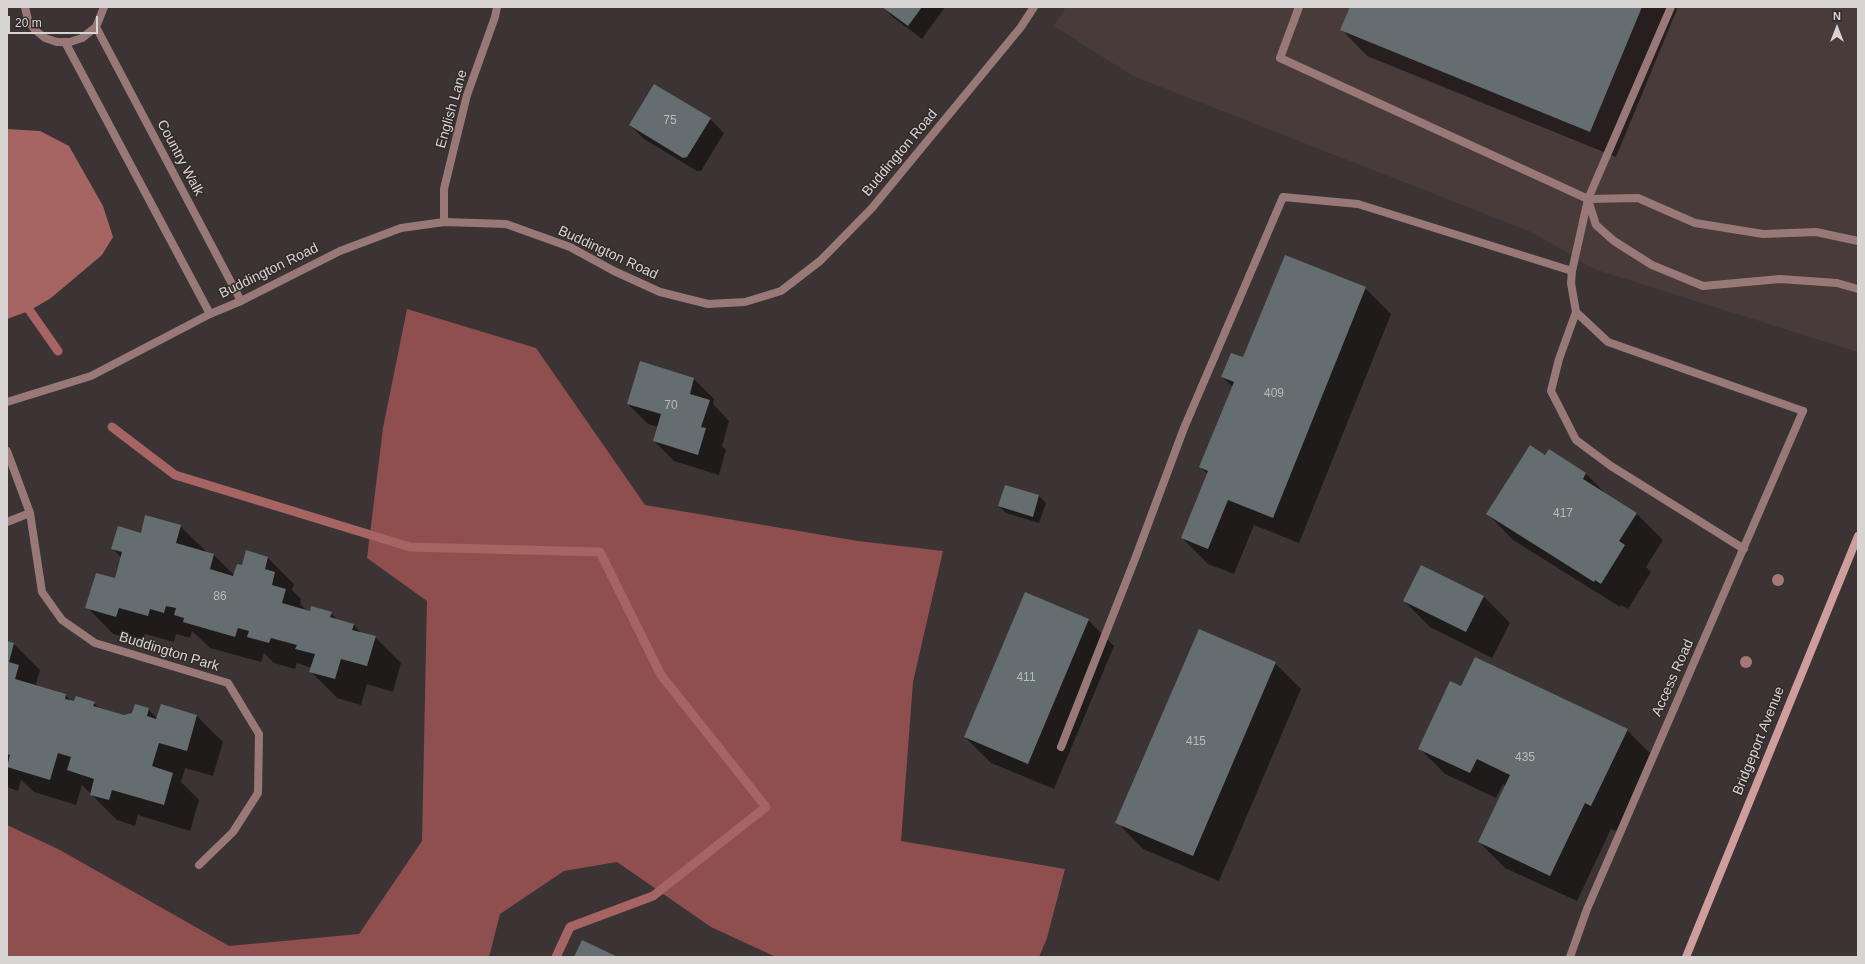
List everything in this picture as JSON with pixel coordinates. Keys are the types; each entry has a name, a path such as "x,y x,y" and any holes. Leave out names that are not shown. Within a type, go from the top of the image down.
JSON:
{"main road":[{"name":"Bridgeport Avenue","path":"1686,957 1858,536"}],"street":[{"path":"25,7 28,20 35,30 45,38 58,42 82,38 96,27 104,7"},
{"name":"English Lane","path":"444,222 444,190 467,95 495,17 497,7"},
{"name":"Buddington Road","path":"7,402 92,376 210,314 241,301 340,251 401,228 444,222 506,224 570,247 614,271 660,292 708,304 745,302 781,291 820,261 872,208 1021,27 1034,7"},
{"path":"1299,7 1280,58 1588,199 1638,198 1695,223 1763,234 1816,232 1858,241"},
{"path":"1671,7 1588,199 1572,271 1571,283 1576,312 1559,359 1551,391 1576,440 1611,466 1744,549"},
{"name":"Country Walk","path":"96,27 241,301"},
{"path":"65,42 210,314"},
{"path":"1061,746 1135,559 1184,428 1283,198 1358,204 1572,271"},
{"path":"1588,199 1596,224 1614,241 1652,265 1703,286 1780,279 1837,283 1858,289"},
{"name":"Access Road","path":"1570,957 1587,909 1803,411 1608,342 1576,312"},
{"name":"Buddington Park","path":"7,451 30,513 42,592 62,620 95,643 228,683 259,734 258,793 233,832 199,865"},
{"path":"7,522 30,513"}],"shaded area":[{"path":"1066,7 1858,7 1858,352 1594,269 1534,233 1133,76 1054,26"},
{"path":"7,129 40,131 69,146 103,206 113,237 102,255 51,298 29,311 7,319"},
{"path":"407,309 536,348 645,505 858,541 943,551 913,682 901,841 1065,869 1047,938 1039,957 776,957 711,927 617,862 564,871 500,914 489,957 7,957 7,825 60,850 229,946 359,934 422,841 427,601 367,558 383,428"}],"building":[{"path":"882,7 922,7 908,26"},
{"path":"1350,7 1642,7 1590,132 1340,30"},
{"path":"654,84 711,118 687,157 683,158 629,125"},
{"path":"1285,255 1366,287 1273,518 1228,500 1208,549 1181,538 1208,471 1199,467 1234,382 1221,377 1231,353 1243,357"},
{"path":"640,361 694,378 690,394 710,400 701,427 706,428 698,455 653,441 661,414 627,404"},
{"path":"1530,445 1545,455 1549,449 1586,473 1583,479 1637,513 1619,541 1625,545 1601,584 1595,580 1594,582 1486,514"},
{"path":"1005,485 1039,495 1033,517 998,506"},
{"path":"145,515 181,525 176,543 214,554 210,569 233,576 237,564 242,565 246,550 268,557 265,569 275,572 272,585 286,589 282,603 310,611 311,606 332,612 330,617 354,624 352,630 376,636 367,666 341,659 335,679 309,672 315,654 295,649 297,645 271,638 269,643 247,637 249,631 238,628 235,637 183,622 184,618 174,615 176,608 166,606 164,613 150,609 148,616 119,608 116,617 85,608 96,573 115,578 122,552 111,549 118,526 141,533"},
{"path":"1421,565 1484,596 1466,632 1403,601"},
{"path":"1025,592 1089,619 1028,764 964,737"},
{"path":"1199,629 1276,662 1193,856 1115,823"},
{"path":"7,641 14,643 9,662 19,665 15,679 66,694 65,699 74,701 76,696 95,702 93,706 124,715 132,713 135,704 149,708 147,716 156,719 161,704 197,715 187,751 159,743 152,766 173,773 164,805 112,790 109,800 90,795 94,779 67,770 71,757 58,753 50,780 7,767 10,755 7,754"},
{"path":"1475,657 1628,729 1591,806 1585,803 1550,876 1478,842 1510,775 1477,759 1470,773 1418,749 1450,681 1461,686"},
{"path":"582,940 618,957 574,957"}],"waterway":[{"path":"23,301 58,351"},
{"path":"112,427 175,475 410,547 600,552 661,675 766,807 653,896 570,927 556,957"}]}
